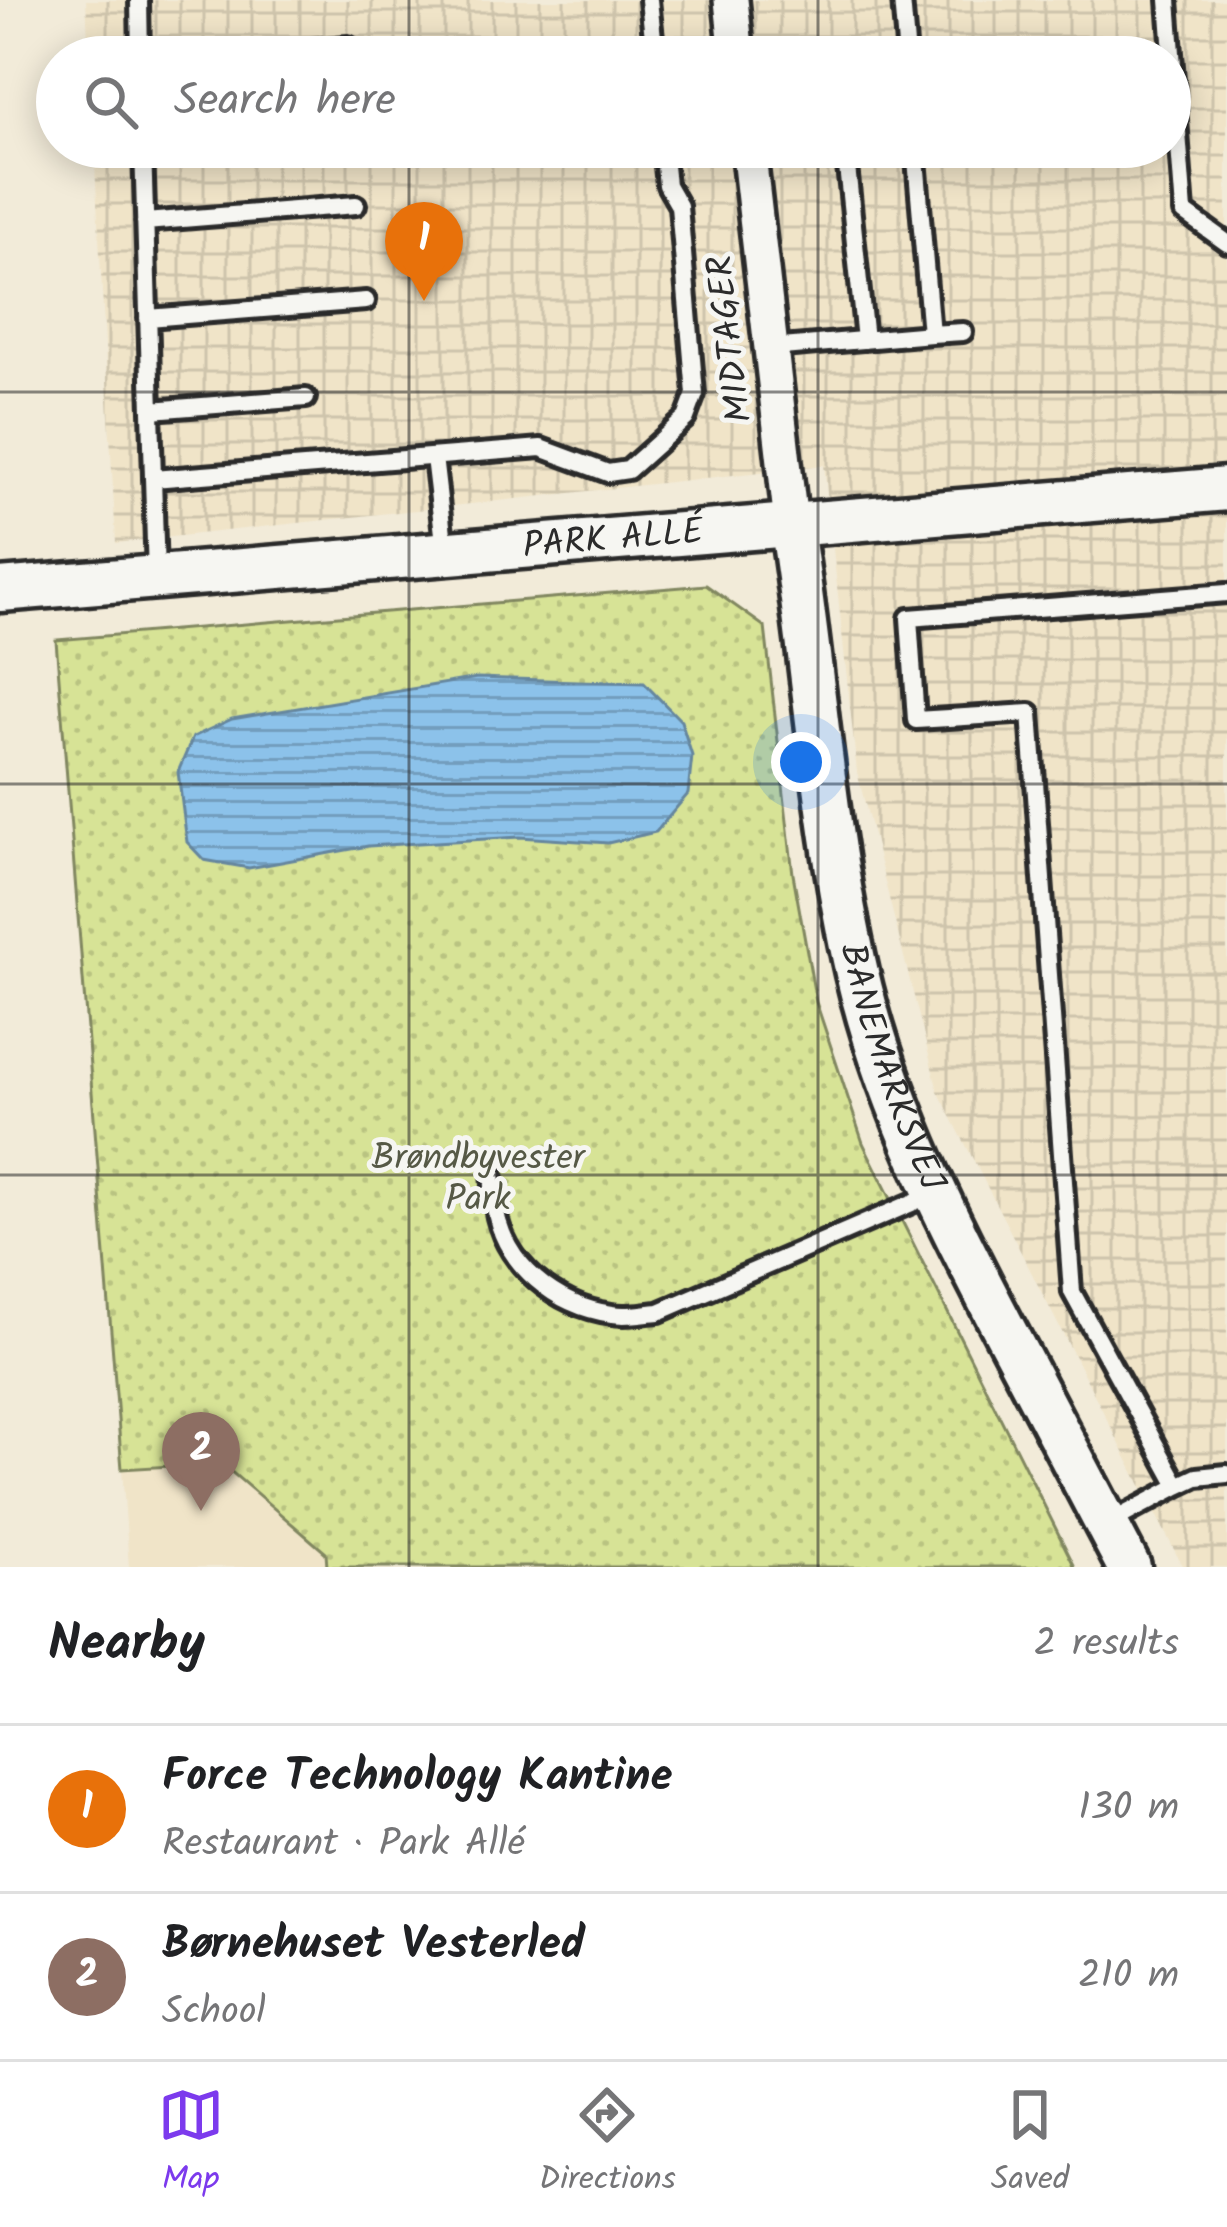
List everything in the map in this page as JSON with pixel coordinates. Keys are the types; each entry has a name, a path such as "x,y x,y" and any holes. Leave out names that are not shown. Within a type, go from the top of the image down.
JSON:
{"street":[{"path":"731,0 735,36"},
{"name":"MIDTAGER","path":"750,168 791,523"},
{"name":"PARK ALLÉ","path":"0,590 1227,489"},
{"name":"BANEMARKSVEJ","path":"791,523 857,974 899,1111 956,1238 1129,1567"}],"lane":[{"path":"139,0 140,36"},
{"path":"649,0 653,36"},
{"path":"902,0 905,36"},
{"path":"1168,0 1171,36"},
{"path":"144,168 156,577"},
{"path":"153,479 541,448 608,473 628,470 686,418 695,394 679,206 667,185 665,168"},
{"path":"847,168 865,340"},
{"path":"916,168 931,334"},
{"path":"1181,168 1184,212 1227,243"},
{"path":"145,222 356,205"},
{"path":"148,318 366,301"},
{"path":"771,348 962,332"},
{"path":"151,410 306,398"},
{"path":"434,457 445,553"},
{"path":"1178,1486 1072,1292 1030,713 916,720 909,618 1227,593"},
{"path":"492,1170 503,1232 539,1284 575,1306 616,1316 658,1312 936,1193"},
{"path":"1106,1524 1197,1477 1227,1474"}],"shaded area":[{"path":"86,0 1227,0 1227,1567 1183,1567 938,1091 857,772 824,465 116,543 95,168 1191,168 1191,36 88,36"},
{"path":"221,1463 326,1553 327,1567 129,1567 122,1469"}],"green space":[{"name":"Brøndbyvester Park","path":"706,585 765,627 793,874 816,1002 863,1143 1075,1567 327,1567 326,1553 221,1463 122,1469 56,640"}],"water":[{"path":"477,678 644,683 681,721 692,756 688,794 656,832 608,843 520,837 368,846 249,868 204,860 187,842 178,772 193,737 232,719"}],"place":[{"name":"Force Technology Kantine","path":"424,301"},
{"name":"Børnehuset Vesterled","path":"201,1511"}]}
